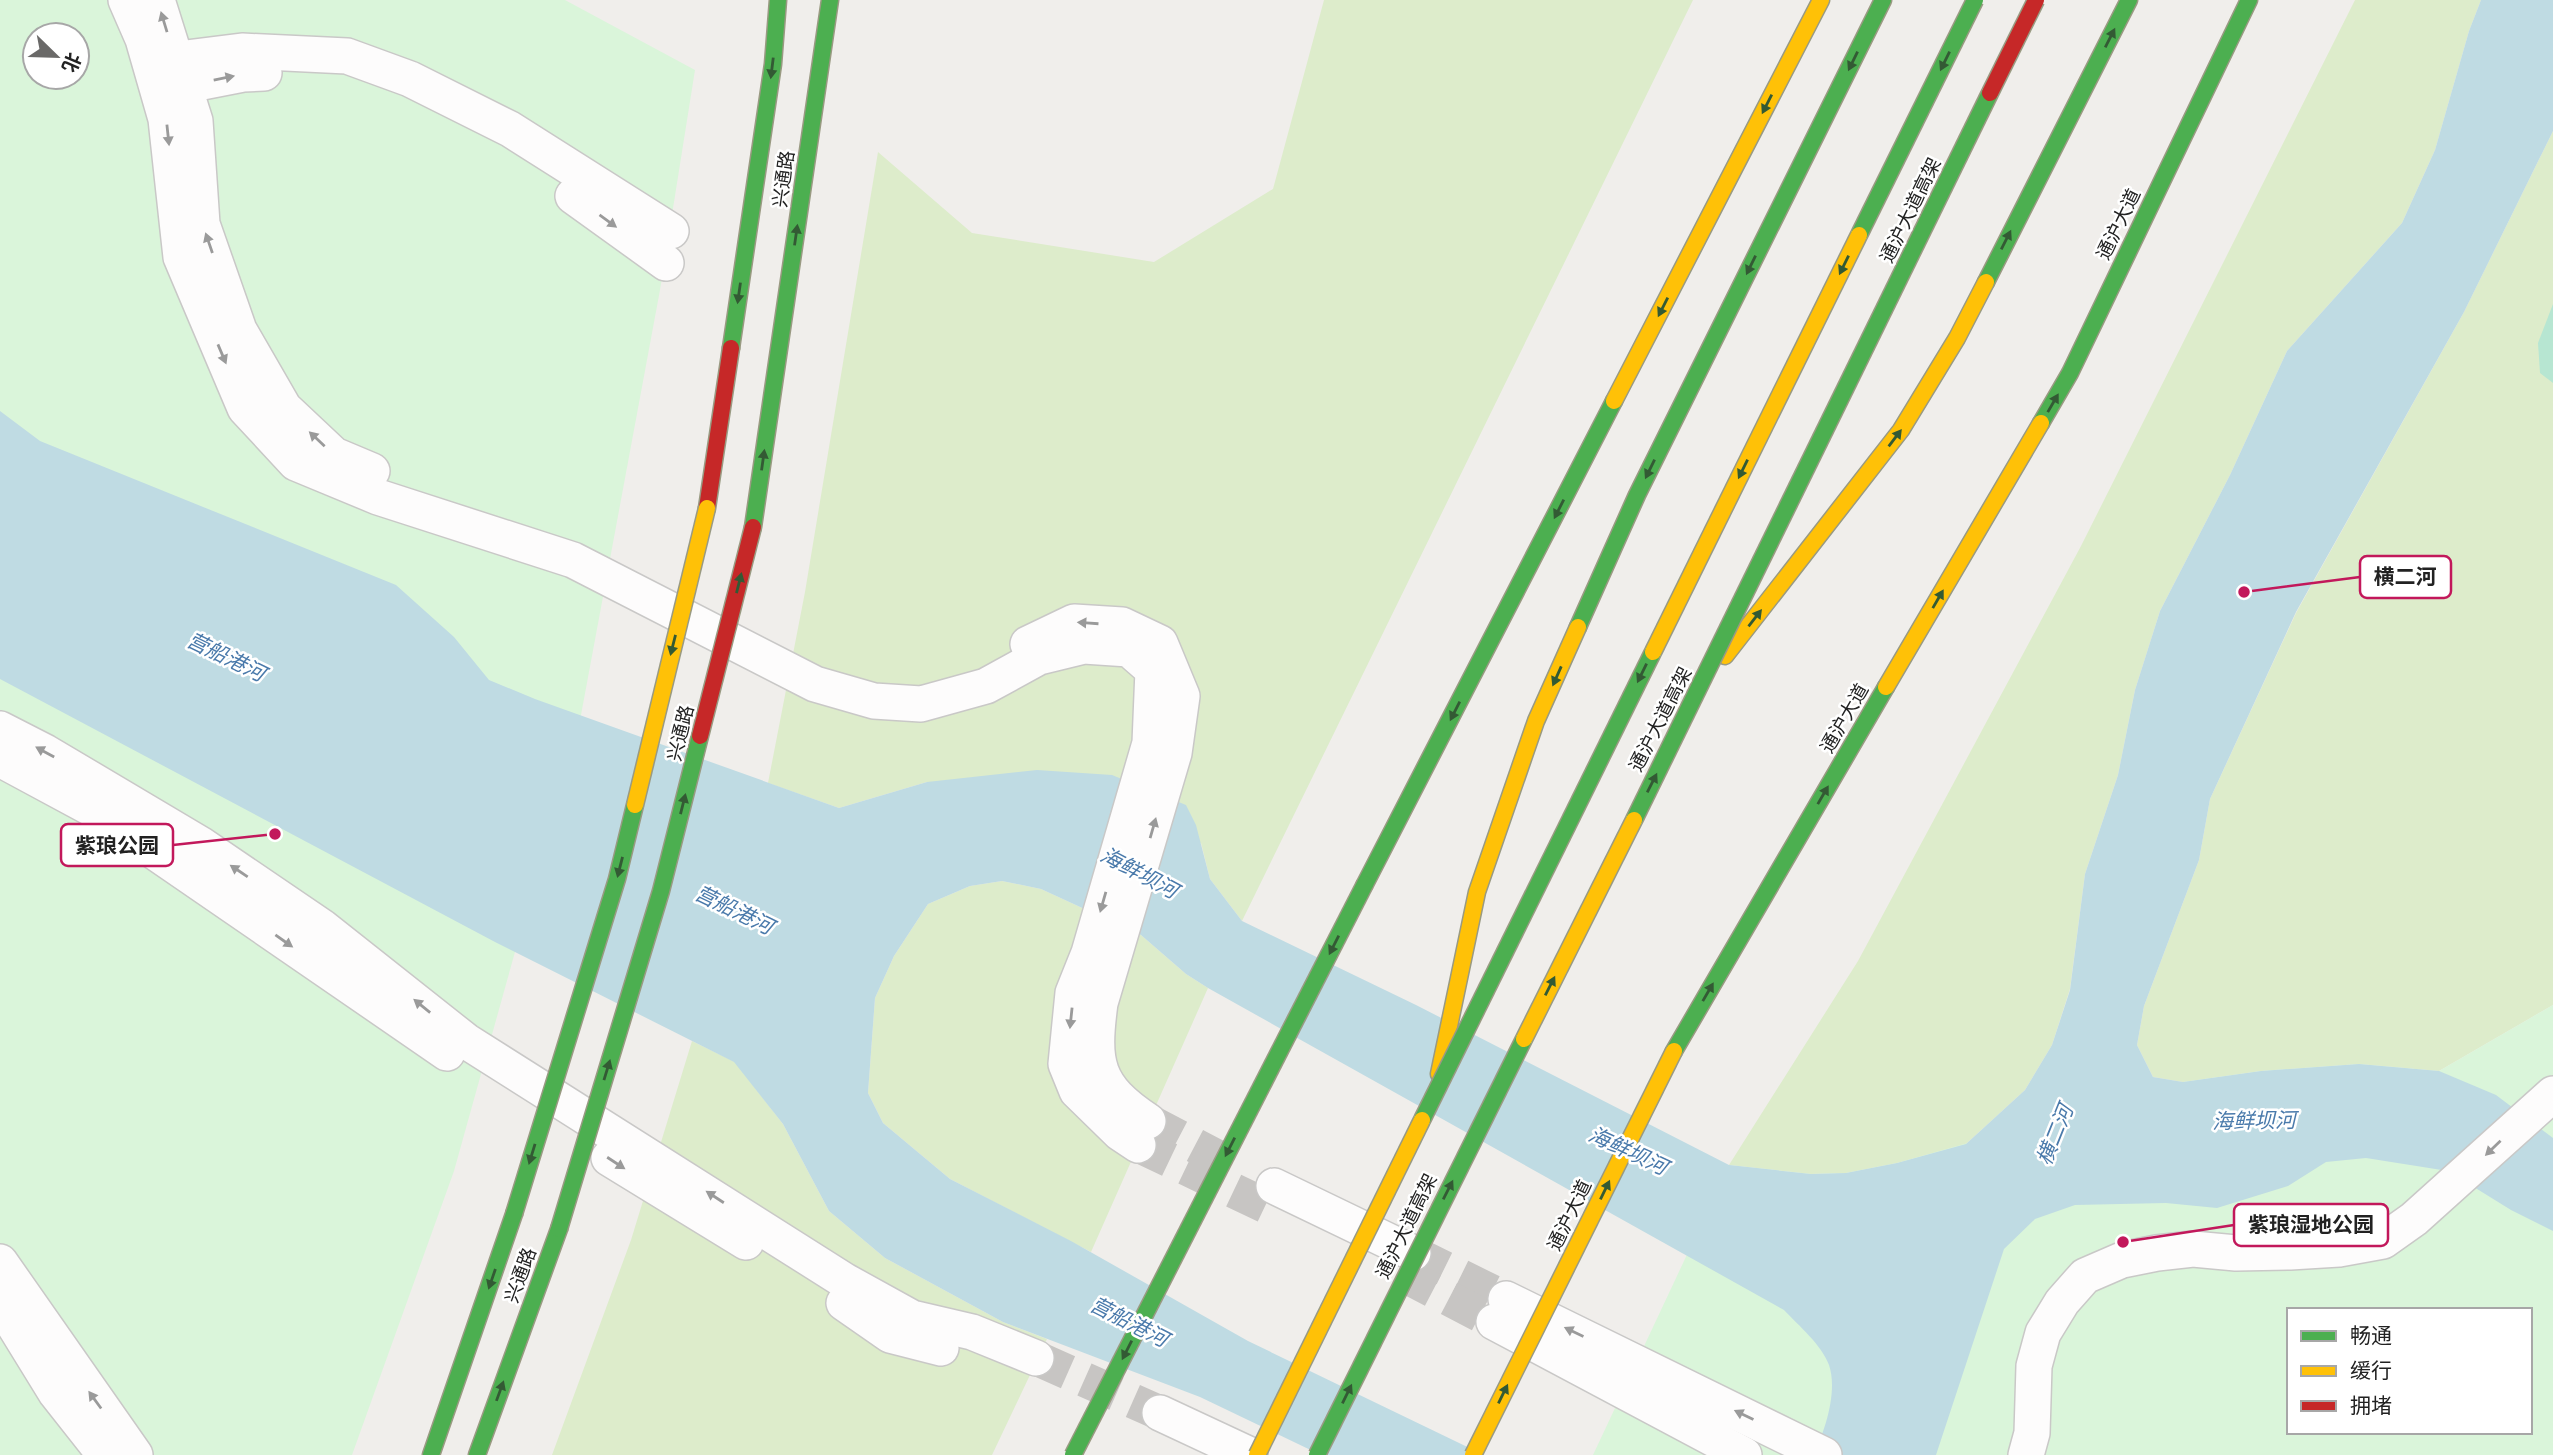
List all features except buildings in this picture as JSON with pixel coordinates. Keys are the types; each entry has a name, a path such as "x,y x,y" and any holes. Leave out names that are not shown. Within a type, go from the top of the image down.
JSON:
{"main road":[{"name":"兴通路","path":"431,1455 514,1214 617,878 707,508 773,64 778,0"},
{"name":"兴通路","path":"477,1455 559,1229 661,891 753,527 830,0"},
{"path":"1073,1455 1821,0"},
{"path":"1436,1088 1477,892 1536,721 1637,495 1883,0"},
{"name":"通沪大道高架","path":"1257,1455 1975,0"},
{"name":"通沪大道高架","path":"1317,1455 1698,691 2036,0"},
{"path":"1698,691 1901,430 1957,338 2129,0"},
{"name":"通沪大道","path":"1473,1455 1674,1051 2070,373 2249,0"}],"street":[{"path":"126,0 167,75"},
{"path":"157,0 167,75 166,119 181,257 245,408 296,463 378,497 573,560 815,684 874,701 920,704 985,686 1039,657 1084,646 1129,649 1153,670 1162,748 1101,958 1073,993 1066,1064 1077,1091 1120,1133 1143,1133"},
{"path":"167,75 242,51 346,56 410,79 510,129 668,247"},
{"path":"0,729 45,752 200,844 322,927 466,1041 845,1281 912,1318 972,1332 1032,1369 890,1335 786,1266 688,1209 447,1052 91,808 0,759"},
{"path":"2026,1455 2032,1433 2034,1366 2043,1333 2062,1302 2085,1276 2122,1260 2157,1253 2193,1250 2236,1253 2290,1252 2339,1249 2383,1241 2471,1185 2541,1123 2553,1094"},
{"path":"2048,1455 2056,1413 2052,1387 2057,1352 2078,1313 2108,1289 2142,1277 2193,1271 2259,1275 2323,1273 2360,1267 2402,1251 2438,1229 2471,1185"},
{"path":"1270,1196 1408,1264"},
{"path":"0,1262 135,1455"},
{"path":"0,1302 56,1393 105,1455"},
{"path":"1744,1455 1500,1311 1815,1450"},
{"path":"1203,1455 1156,1422 1250,1455"}],"green space":[{"path":"0,0 565,0 695,70 660,290 581,715 454,1171 352,1455 0,1455"},
{"path":"1324,0 1693,0 1242,921 1210,879 1201,843 927,782 839,808 768,783 805,592 878,152 972,233 1154,262 1273,189"},
{"path":"2355,0 2481,0 2469,31 2435,150 2402,223 2287,351 2230,475 2160,611 2135,690 2118,775 2085,874 2070,989 2052,1045 2025,1090 1966,1144 1897,1163 1846,1173 1811,1174 1729,1165 1858,961 2081,546"},
{"path":"2553,131 2553,1005 2439,1071 2359,1064 2261,1071 2183,1082 2153,1077 2137,1045 2144,1006 2199,860 2210,799 2296,613 2464,312"},
{"path":"2553,304 2553,383 2540,373 2538,343"},
{"path":"1002,881 1041,889 1141,935 1186,974 1208,988 1091,1252 950,1179 883,1123 868,1093 875,998 894,956 928,904 970,886"},
{"path":"2553,1005 2553,1455 1593,1455 1729,1165 1811,1174 1846,1173 1897,1163 2183,1082 2261,1071 2359,1064 2439,1071"},
{"path":"692,1041 735,1062 783,1124 829,1211 885,1258 1003,1322 1047,1339 992,1455 552,1455 631,1240"}],"water":[{"path":"2481,0 2553,0 2553,131 2464,312 2296,612 2210,799 2199,860 2144,1006 2137,1045 2153,1077 2183,1082 2261,1071 2359,1064 2439,1071 2496,1095 2553,1138 2553,1231 2511,1210 2448,1171 2366,1158 2326,1162 2288,1186 2217,1208 2166,1203 2075,1205 2035,1219 2004,1249 1936,1455 1813,1455 1829,1411 1832,1387 1829,1365 1821,1350 1784,1310 1208,988 1186,974 1141,935 1041,889 1002,881 970,886 928,904 894,956 875,998 868,1093 883,1123 950,1179 1071,1241 1248,1341 1484,1455 1321,1455 1200,1397 1003,1322 885,1258 829,1211 783,1124 734,1062 495,942 0,679 0,411 40,441 396,585 454,637 489,680 839,808 927,782 1037,770 1112,775 1186,805 1196,825 1210,879 1242,921 1416,1005 1729,1165 1811,1174 1846,1173 1897,1163 1966,1144 2025,1090 2052,1045 2070,990 2085,874 2118,775 2135,690 2160,611 2230,475 2287,351 2402,223 2435,150 2469,31"}],"tunnel":[{"path":"1148,1121 1230,1164"},
{"path":"1138,1145 1266,1206"},
{"path":"1413,1253 1506,1299"},
{"path":"1402,1274 1494,1322"},
{"path":"1036,1358 1160,1413"}],"traffic: fast":[{"path":"731,348 773,64 778,0"},
{"path":"753,527 830,0"},
{"path":"1578,627 1637,495 1883,0"},
{"path":"1859,235 1975,0"},
{"path":"1986,282 2129,0"},
{"path":"2041,423 2070,373 2249,0"},
{"path":"1634,820 1990,93"},
{"path":"1365,884 1614,401"},
{"path":"1422,1120 1653,652"},
{"path":"1674,1051 1886,687"},
{"path":"559,1229 661,891 700,736"},
{"path":"514,1214 617,879 635,805"},
{"path":"1073,1455 1365,884"},
{"path":"1317,1455 1524,1039"},
{"path":"431,1455 514,1214"},
{"path":"477,1455 559,1229"}],"traffic: slow":[{"path":"1614,401 1821,0"},
{"path":"1653,652 1859,235"},
{"path":"1725,656 1901,430 1957,338 1986,282"},
{"path":"1886,687 2041,423"},
{"path":"635,805 707,508"},
{"path":"1439,1074 1477,892 1536,721 1578,627"},
{"path":"1524,1039 1634,820"},
{"path":"1473,1455 1674,1051"},
{"path":"1257,1455 1422,1120"}],"traffic: jam":[{"path":"1990,93 2036,0"},
{"path":"707,508 731,348"},
{"path":"700,736 753,527"}],"place":[{"name":"横二河","path":"2244,592"},
{"name":"紫琅公园","path":"275,834"},
{"name":"紫琅湿地公园","path":"2123,1242"}],"water label":[{"name":"营船港河","path":"226,657"},
{"name":"海鲜坝河","path":"1139,873"},
{"name":"营船港河","path":"734,910"},
{"name":"海鲜坝河","path":"2254,1121"},
{"name":"海鲜坝河","path":"1628,1151"},
{"name":"营船港河","path":"1129,1322"}]}
